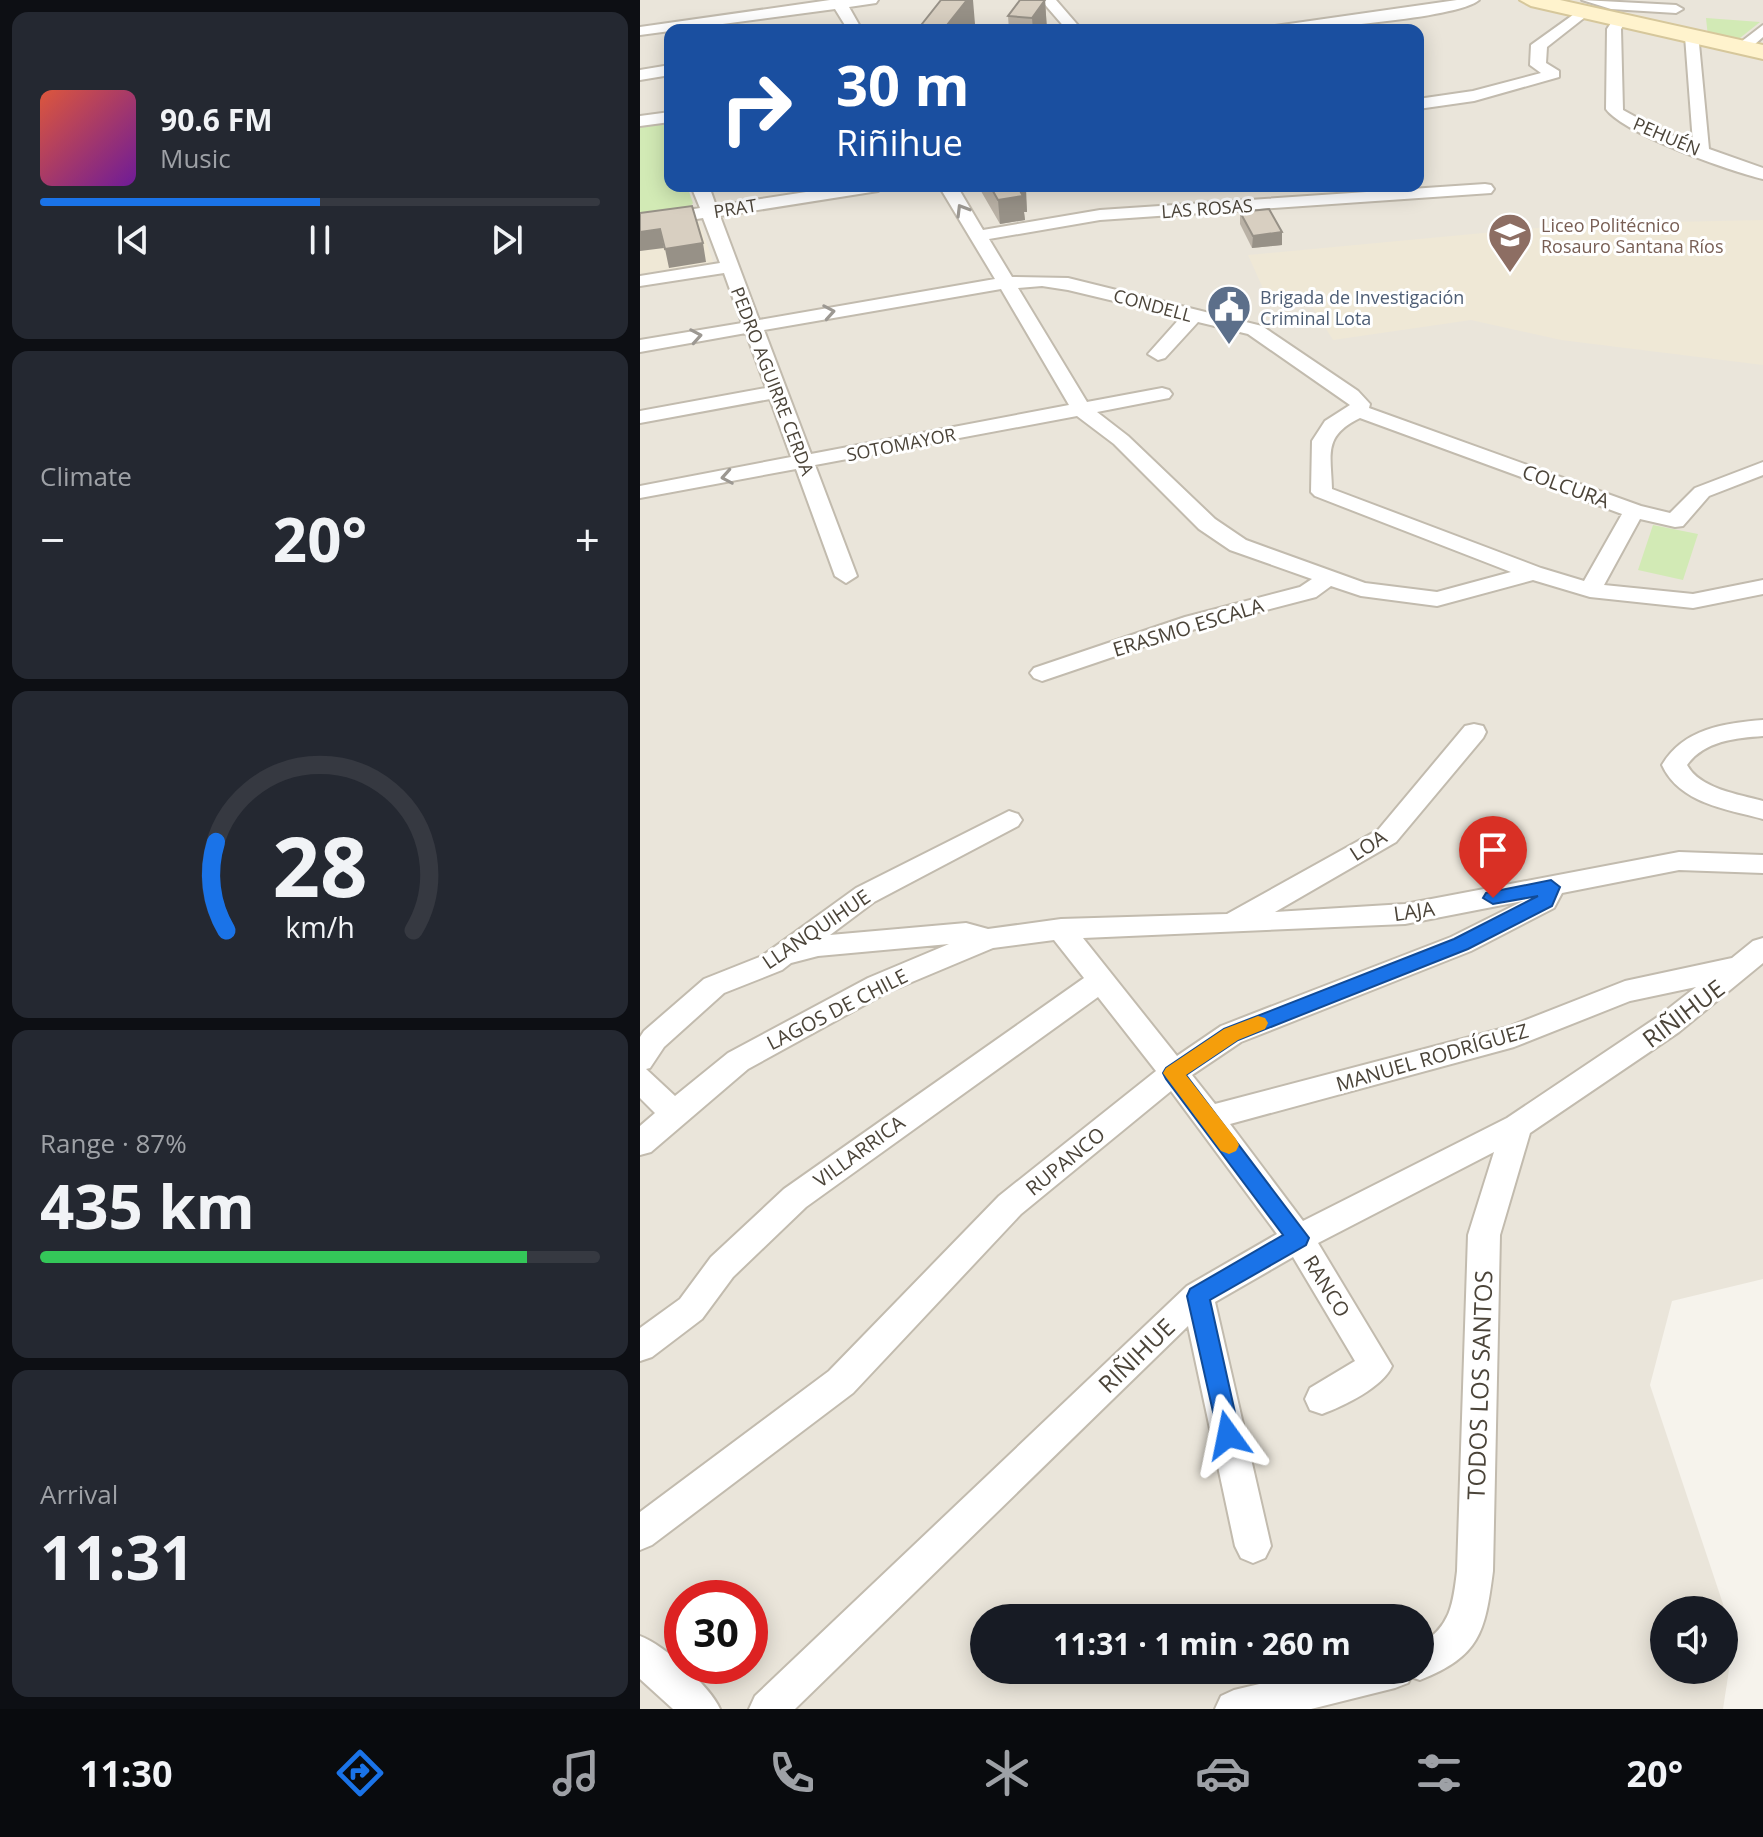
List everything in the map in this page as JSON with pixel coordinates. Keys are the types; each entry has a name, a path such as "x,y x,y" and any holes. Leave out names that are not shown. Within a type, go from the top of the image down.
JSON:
{"main road":[{"path":"1531,0 1577,5 1620,20 1752,50"}],"street":[{"path":"688,24 871,0"},
{"path":"1048,0 1070,24"},
{"path":"1320,24 1449,7 1472,0"},
{"path":"839,2 852,24"},
{"path":"1424,103 1474,96 1554,74 1538,65 1539,45 1577,5 1676,9"},
{"name":"PEHUÉN","path":"1620,20 1614,29 1614,109 1617,113 1659,136 1763,174"},
{"path":"640,31 664,28"},
{"path":"1752,50 1763,29"},
{"path":"1693,36 1702,147"},
{"path":"640,75 664,71"},
{"path":"640,121 664,118"},
{"name":"LAS ROSAS","path":"978,236 1100,215 1485,189"},
{"name":"PEDRO AGUIRRE CERDA","path":"702,192 846,576"},
{"name":"PRAT","path":"640,223 815,192"},
{"path":"952,192 1082,410 1121,440 1216,531 1251,551 1331,576 1361,589 1437,599 1533,573"},
{"path":"640,281 730,267"},
{"name":"CONDELL","path":"640,346 1005,283 1042,281 1068,284 1255,330 1351,395 1360,404 1359,411"},
{"path":"1158,354 1193,316"},
{"path":"640,417 777,392"},
{"name":"SOTOMAYOR","path":"640,492 1162,394"},
{"path":"1359,411 1332,422 1322,436 1322,492 1533,573 1590,590 1693,601 1763,587"},
{"name":"COLCURA","path":"1359,411 1634,511 1675,521 1702,492 1763,468"},
{"path":"1590,590 1634,511"},
{"name":"ERASMO ESCALA","path":"1042,673 1193,622 1308,592 1331,576"},
{"path":"1763,728 1733,731 1706,740 1686,750 1674,765 1677,775 1688,784 1763,810"},
{"name":"LOA","path":"1233,924 1387,836 1474,732"},
{"name":"LLANQUIHUE","path":"640,1060 654,1039 714,986 772,963 865,895 1009,820"},
{"name":"LAJA","path":"1061,929 1233,924 1405,914 1679,861 1763,864"},
{"name":"RUPANCO","path":"640,1533 841,1382 1010,1205 1173,1073 1231,1034 1461,944 1545,901 1551,887"},
{"name":"RANCO","path":"1061,929 1209,1118 1298,1238 1376,1366 1322,1399"},
{"name":"LAGOS DE CHILE","path":"640,1143 738,1061 878,985 989,939 1061,929"},
{"path":"772,963 815,946 966,933 989,939"},
{"name":"MANUEL RODRÍGUEZ","path":"1209,1118 1514,1036 1625,992 1754,957"},
{"name":"RIÑIHUE","path":"768,1709 1198,1296 1249,1264 1517,1126 1657,1033 1754,957"},
{"name":"VILLARRICA","path":"640,1347 691,1309 722,1267 795,1198 1100,981"},
{"path":"640,1079 673,1113"},
{"name":"TODOS LOS SANTOS","path":"1434,1655 1455,1644 1469,1617 1475,1571 1484,1235 1517,1126"},
{"path":"1198,1296 1253,1546"},
{"path":"640,1654 701,1709"},
{"path":"1234,1709 1337,1684"}],"shaded area":[{"path":"640,0 1763,0 1763,1279 1672,1301 1650,1385 1720,1596 1650,1596 1650,1684 1727,1684 1723,1709 640,1709"},
{"name":"Liceo Politécnico Rosauro Santana Ríos","path":"1763,220 1763,365 1561,340 1471,320 1333,340 1304,293 1266,295 1248,255 1580,224"},
{"path":"699,221 715,267 640,279 640,230"}],"green space":[{"path":"1706,18 1760,22 1735,42 1708,37"},
{"path":"664,124 664,192 689,192 693,203 688,210 640,217 640,125"},
{"path":"1653,525 1698,534 1683,580 1638,570"}],"building":[{"path":"941,0 967,0 948,24 922,24"},
{"path":"1020,0 1045,0 1032,18 1008,16"},
{"path":"993,192 1021,192 1023,196 998,200"},
{"path":"692,206 703,243 665,249 660,229 640,232 640,213"},
{"path":"1269,209 1282,232 1253,236 1240,212"}],"slow traffic":[{"path":"1229,1145 1173,1073 1231,1034 1258,1023"}],"place":[{"name":"Liceo Politécnico Rosauro Santana Ríos","path":"1510,274"},
{"name":"Brigada de Investigación Criminal Lota","path":"1229,346"}],"route":[{"path":"1228,1435 1198,1296 1298,1238 1173,1073 1231,1034 1461,944 1545,901 1551,887 1493,898"}]}
